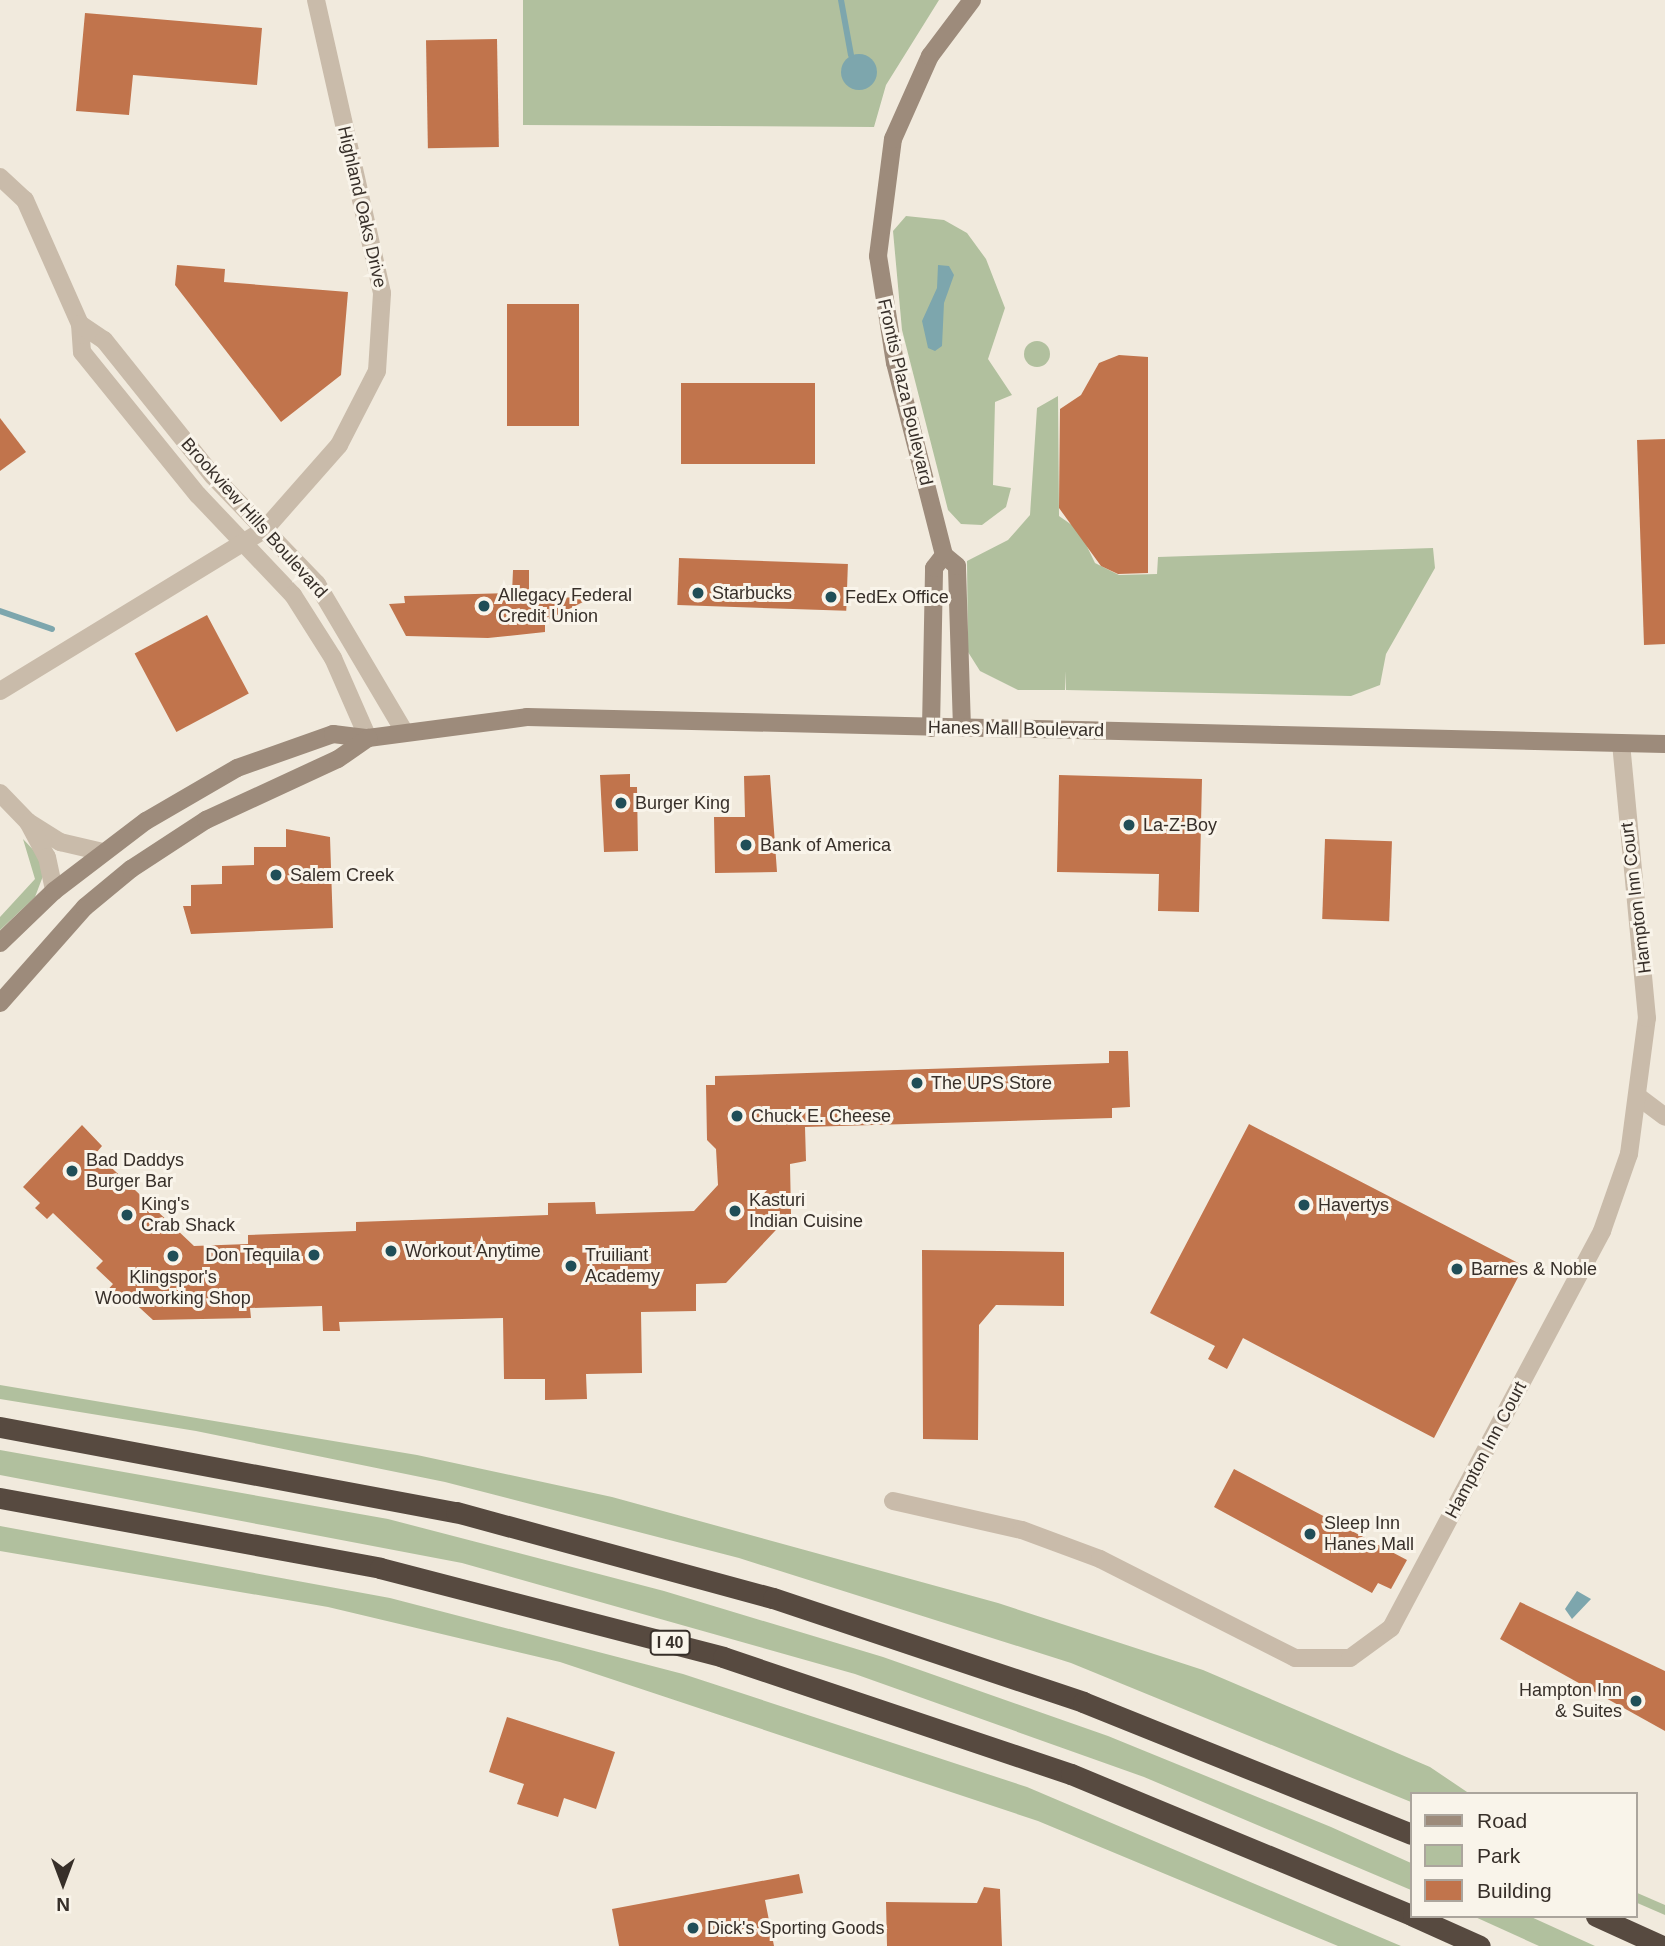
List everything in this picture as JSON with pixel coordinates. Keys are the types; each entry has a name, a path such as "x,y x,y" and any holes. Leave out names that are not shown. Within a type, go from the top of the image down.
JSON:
{"highway":[{"path":"0,1427 456,1512 773,1598 1083,1702 1410,1834"},
{"name":"I 40","path":"0,1498 380,1568 723,1657 1071,1774 1410,1915"},
{"name":"I 40","path":"1417,1918 1480,1946"},
{"path":"1600,1918 1662,1946"}],"main road":[{"name":"Frontis Plaza Boulevard","path":"962,728 957,566 944,555 882,303 879,211 909,97 972,0"},
{"path":"931,728 934,568 944,555"},
{"name":"Hanes Mall Boulevard","path":"0,943 54,891 103,852 237,768 333,734 368,738 404,731 527,717 1665,744"},
{"name":"Hanes Mall Boulevard","path":"0,1003 85,907 131,869 206,820 338,759 368,738"}],"street":[{"name":"Highland Oaks Drive","path":"0,691 265,529 340,445 377,371 383,341 382,293 316,0"},
{"name":"Brookview Hills Boulevard","path":"4,181 25,200 80,324 82,352 129,414 246,542 317,631 368,738"},
{"name":"Brookview Hills Boulevard","path":"80,324 104,340 213,476 317,584 404,731"},
{"name":"Hampton Inn Court","path":"893,1500 1022,1530 1100,1559 1296,1658 1335,1662 1364,1651 1391,1628 1602,1231 1640,1098 1646,986 1621,743"},
{"path":"2,801 28,822 68,846 103,852"},
{"path":"28,822 47,857 54,891"},
{"path":"1640,1098 1665,1117"}],"green space":[{"path":"523,0 939,0 886,85 874,127 523,125"},
{"path":"906,216 944,220 967,233 986,259 1005,308 988,359 1012,395 995,402 993,485 1011,488 1006,507 982,525 961,524 948,510 902,330 893,231"},
{"path":"1037,341 1046,345 1050,354 1046,363 1037,367 1028,363 1024,354 1028,345"},
{"path":"1058,396 1059,516 1079,530 1095,563 1119,575 1157,574 1158,557 1433,548 1435,568 1386,654 1380,685 1351,696 1066,690 1066,671 1065,690 1018,690 980,671 968,652 967,561 1008,540 1030,515 1037,408"},
{"path":"23,839 39,856 43,876 35,897 0,930 0,917 35,879"},
{"path":"0,1385 417,1455 612,1497 998,1603 1203,1670 1430,1767 1467,1792 1410,1792 1410,1802 1071,1663 739,1558 445,1482 196,1431 0,1399"},
{"path":"0,1450 388,1519 664,1591 883,1657 1108,1736 1331,1827 1410,1863 1410,1890 1144,1777 855,1674 462,1563 0,1475"},
{"path":"0,1526 390,1598 683,1674 1027,1787 1401,1946 1338,1946 1038,1821 560,1662 328,1607 0,1551"},
{"path":"1637,1893 1665,1905 1665,1915 1637,1903"},
{"path":"1477,1918 1533,1918 1595,1946 1539,1946"}],"water":[{"path":"859,54 872,59 877,72 872,85 859,90 846,85 841,72 846,59"},
{"path":"938,265 949,266 954,275 944,303 942,346 935,351 928,348 922,321 937,288"},
{"path":"1577,1591 1591,1599 1572,1619 1565,1609"}],"building":[{"path":"85,13 262,28 257,85 133,75 129,115 76,111"},
{"path":"497,39 499,147 428,148 426,40"},
{"path":"177,265 225,269 224,282 348,292 341,375 281,422 175,285"},
{"path":"507,304 579,304 579,426 507,426"},
{"path":"1119,355 1148,357 1148,573 1118,574 1101,566 1059,508 1060,409 1081,395 1099,363"},
{"path":"681,383 815,383 815,464 681,464"},
{"path":"0,418 26,452 0,471"},
{"path":"1665,439 1665,644 1644,645 1637,440"},
{"path":"679,558 848,564 846,611 677,605"},
{"name":"Allegacy Federal Credit Union","path":"513,570 529,570 529,593 542,592 543,598 593,597 545,621 545,632 488,638 406,636 389,604 405,603 404,596 512,593"},
{"path":"207,615 249,694 176,732 135,653"},
{"name":"Burger King","path":"630,774 630,787 637,787 638,851 604,852 600,775"},
{"name":"Bank of America","path":"770,775 777,872 715,873 714,817 745,817 744,776"},
{"name":"La-Z-Boy","path":"1059,775 1202,779 1199,912 1158,911 1159,874 1057,872"},
{"name":"Salem Creek","path":"286,829 330,837 333,928 191,934 183,906 191,906 191,885 222,884 222,866 254,865 254,847 286,847"},
{"path":"1325,839 1392,841 1389,921 1322,919"},
{"path":"1109,1051 1128,1051 1130,1107 1112,1108 1112,1118 805,1127 806,1161 790,1164 791,1214 726,1283 696,1284 696,1311 641,1312 642,1373 586,1374 587,1399 545,1400 545,1379 504,1379 503,1318 339,1322 340,1331 323,1331 322,1306 250,1308 251,1318 153,1320 128,1297 119,1306 105,1293 113,1284 96,1268 103,1261 53,1213 47,1219 35,1208 40,1203 23,1187 82,1125 102,1146 96,1153 194,1246 248,1244 248,1235 356,1231 356,1222 548,1215 548,1203 595,1202 596,1214 694,1211 718,1185 716,1149 707,1140 706,1085 715,1085 715,1076 1109,1063"},
{"path":"1249,1124 1524,1266 1434,1438 1243,1338 1227,1369 1208,1359 1215,1346 1150,1313"},
{"path":"922,1250 1064,1252 1064,1306 996,1305 979,1325 978,1440 923,1439"},
{"name":"Sleep Inn Hanes Mall","path":"1234,1469 1407,1560 1391,1589 1378,1583 1372,1593 1214,1507"},
{"name":"Hampton Inn & Suites","path":"1520,1602 1665,1671 1665,1731 1500,1639"},
{"path":"507,1717 615,1752 596,1809 564,1798 558,1817 517,1804 524,1784 489,1772"},
{"name":"Dick's Sporting Goods","path":"799,1874 803,1893 765,1900 774,1946 619,1946 612,1909"},
{"path":"984,1887 1000,1889 1002,1946 887,1946 886,1902 977,1903"}],"waterway":[{"path":"841,0 851,55"},
{"path":"0,611 52,629"}],"place":[{"name":"Starbucks","path":"698,593"},
{"name":"FedEx Office","path":"831,597"},
{"name":"Allegacy Federal Credit Union","path":"484,606"},
{"name":"Burger King","path":"621,803"},
{"name":"La-Z-Boy","path":"1129,825"},
{"name":"Bank of America","path":"746,845"},
{"name":"Salem Creek","path":"276,875"},
{"name":"The UPS Store","path":"917,1083"},
{"name":"Chuck E. Cheese","path":"737,1116"},
{"name":"Bad Daddys Burger Bar","path":"72,1171"},
{"name":"Havertys","path":"1304,1205"},
{"name":"Kasturi Indian Cuisine","path":"735,1211"},
{"name":"King's Crab Shack","path":"127,1215"},
{"name":"Workout Anytime","path":"391,1251"},
{"name":"Don Tequila","path":"314,1255"},
{"name":"Klingspor's Woodworking Shop","path":"173,1256"},
{"name":"Truiliant Academy","path":"571,1266"},
{"name":"Barnes & Noble","path":"1457,1269"},
{"name":"Sleep Inn Hanes Mall","path":"1310,1534"},
{"name":"Hampton Inn & Suites","path":"1636,1701"},
{"name":"Dick's Sporting Goods","path":"693,1928"}]}
